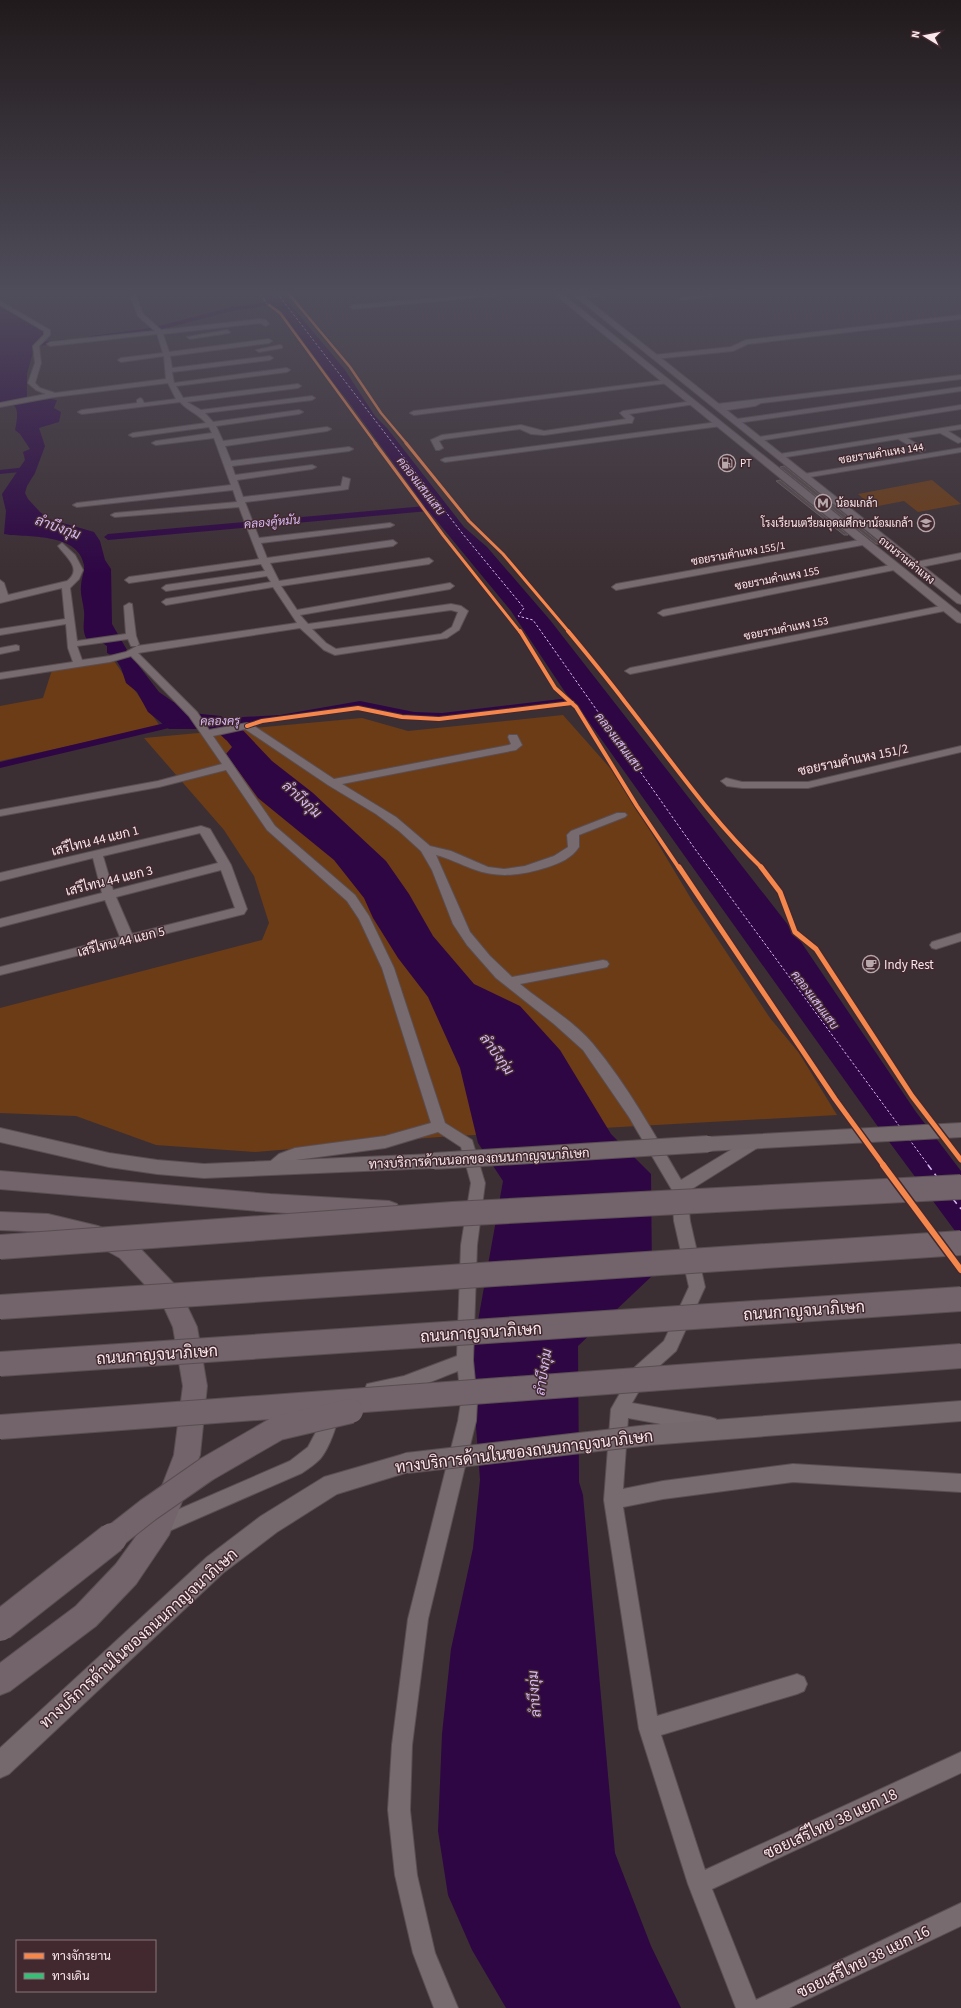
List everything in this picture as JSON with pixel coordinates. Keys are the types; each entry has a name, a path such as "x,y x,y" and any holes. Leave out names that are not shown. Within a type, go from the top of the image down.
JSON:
{"highway":[{"path":"0,1180 270,1203 453,1214"},
{"path":"0,1247 453,1214 961,1187"},
{"path":"0,1221 48,1223 98,1235 128,1251 171,1296 185,1327 195,1386 187,1455 160,1526 126,1574 86,1616 0,1681"},
{"path":"0,1307 961,1243"},
{"name":"ถนนกาญจนาภิเษก","path":"0,1364 961,1299"},
{"path":"0,1427 961,1356"},
{"path":"0,1626 148,1510 207,1469 278,1428 357,1409 447,1395"}],"main road":[{"name":"ถนนรามคำแหง","path":"672,387 961,620"},
{"name":"ถนนรามคำแหง","path":"693,387 961,601"},
{"name":"ทางบริการด้านนอกของถนนกาญจนาภิเษก","path":"0,1135 41,1143 109,1160 157,1167 204,1171 434,1161 819,1136 961,1130"},
{"name":"ทางบริการด้านในของถนนกาญจนาภิเษก","path":"0,1765 215,1565 269,1524 332,1485 407,1463 650,1435 961,1411"}],"street":[{"path":"35,387 54,396"},
{"path":"0,406 54,396 135,387"},
{"path":"0,676 113,658 132,651 303,626 451,607 458,608 463,611 456,628 444,636 335,652 326,648 303,626 276,585 249,523 221,444 211,424 200,412 187,406 180,400 172,387"},
{"path":"82,407 180,400 292,387"},
{"path":"414,413 628,387"},
{"path":"719,407 750,400 759,401 879,387"},
{"path":"737,421 961,389"},
{"path":"75,393 82,407"},
{"path":"200,412 312,398"},
{"path":"439,448 435,440 442,437 521,427 534,432 544,433 629,421 630,418 624,413 625,412 693,403"},
{"path":"76,419 82,407"},
{"path":"758,438 961,407"},
{"path":"132,435 300,412"},
{"path":"445,460 718,424"},
{"path":"780,456 961,427"},
{"path":"221,444 327,430"},
{"path":"941,430 958,440"},
{"path":"156,442 217,435"},
{"path":"900,436 921,450"},
{"path":"230,471 349,449"},
{"name":"ซอยรามคำแหง 144","path":"804,476 961,450"},
{"path":"230,471 277,465"},
{"path":"230,471 312,467"},
{"path":"115,515 242,502 342,488 345,486 346,479"},
{"path":"77,505 236,487"},
{"path":"257,541 390,525"},
{"name":"ซอยรามคำแหง 155/1","path":"616,587 865,542"},
{"path":"129,580 393,543"},
{"path":"62,546 75,559 77,567 76,577 66,588 73,644 78,663"},
{"path":"916,565 961,556"},
{"path":"166,602 428,561"},
{"name":"ซอยรามคำแหง 155","path":"663,613 896,568"},
{"path":"166,588 271,573"},
{"path":"0,583 2,599 70,583"},
{"path":"295,613 450,586"},
{"path":"129,606 126,637 132,651 193,714 209,733 228,766 271,828 351,898 365,919 388,968 439,1126 454,1134 467,1144 476,1173 478,1183 469,1245 465,1360 469,1402 468,1421 418,1619 402,1746 399,1810 406,1875 422,1945 446,2008"},
{"name":"ซอยรามคำแหง 153","path":"630,671 946,608"},
{"path":"0,632 70,621"},
{"path":"73,644 126,637"},
{"path":"0,651 16,648"},
{"path":"209,733 240,726 247,726 332,783 390,819 426,849 448,894 455,915 472,945 509,982 559,1021 588,1047 634,1113 679,1189 682,1221 697,1287 670,1346 641,1372 620,1409 613,1500 649,1729 699,1884 748,2008"},
{"path":"332,783 512,748 517,745 513,737"},
{"name":"ซอยรามคำแหง 151/2","path":"726,780 732,784 742,785 808,785 961,749"},
{"path":"0,813 159,784 228,766"},
{"path":"426,849 447,854 492,871 511,872 560,857 573,849 573,835 575,833 621,815"},
{"name":"เสรีไทน 44 แยก 1","path":"0,877 196,829 206,831 225,865"},
{"path":"97,854 109,895 128,940"},
{"name":"เสรีไทน 44 แยก 3","path":"0,923 225,865"},
{"name":"เสรีไทน 44 แยก 5","path":"0,972 240,910 241,908 225,865"},
{"path":"936,945 961,937"},
{"path":"509,982 603,964"},
{"path":"271,1169 284,1158 295,1154 357,1147 385,1142 439,1126"},
{"path":"679,1189 757,1141"},
{"path":"160,1526 296,1467 314,1453 325,1433 329,1415 334,1403 352,1393 404,1384 465,1360"},
{"path":"620,1409 732,1428"},
{"path":"613,1500 663,1490 793,1474 961,1483"},
{"path":"649,1729 796,1684"},
{"name":"ซอยเสรีไทย 38 แยก 18","path":"699,1884 961,1762"},
{"name":"ซอยเสรีไทย 38 แยก 16","path":"764,2008 961,1914"}],"shaded area":[{"path":"932,480 961,504 918,512 904,501 873,507 858,494"},
{"path":"114,661 160,726 0,761 0,706 43,698 52,670"},
{"path":"563,715 618,777 693,902 770,1018 799,1053 837,1115 439,1137 255,1152 156,1145 76,1116 0,1113 0,1008 262,940 269,923 254,876 224,830 144,738 362,718 408,731"}],"water":[{"path":"0,387 27,387 27,397 40,400 57,400 54,408 61,412 59,422 39,428 45,446 35,473 27,486 25,493 28,499 40,512 49,519 94,532 100,541 105,560 111,569 112,624 127,650 126,653 135,655 139,666 159,692 182,708 192,720 280,715 360,701 414,712 442,713 569,698 511,611 427,509 336,387 356,387 375,416 387,428 464,527 487,547 550,620 799,939 916,1112 961,1171 961,1239 876,1124 574,701 445,717 406,715 361,707 238,725 272,761 313,793 386,861 409,894 433,936 474,984 520,1006 560,1050 611,1134 651,1174 652,1276 578,1346 579,1482 583,1495 615,1853 651,1946 681,2008 506,2008 472,1950 448,1895 438,1831 442,1734 451,1649 473,1548 480,1480 471,1360 503,1181 478,1143 460,1068 428,997 398,958 373,918 364,898 334,860 258,798 226,754 232,747 219,731 169,729 148,712 137,692 126,683 121,668 114,656 107,653 107,646 98,640 87,640 84,629 84,611 81,592 84,565 80,554 72,547 62,542 38,537 4,534 6,511 2,494 25,460 23,452 30,449 20,434 15,430 17,414 15,407 12,404 7,403 0,404"}],"building":[{"path":"784,466 881,544 876,544 780,467"},
{"path":"780,480 848,535 844,535 776,481"}],"waterway":[{"path":"0,472 27,469"},
{"name":"คลองคู้หมัน","path":"108,537 437,508"},
{"name":"คลองครุ","path":"173,707 187,718 215,720 232,736"},
{"name":"คลองครุ","path":"0,765 182,722"}],"ferry route":[{"path":"349,387 462,533 524,608 518,616 533,620 695,849 900,1127"},
{"path":"909,1139 929,1166"},
{"path":"928,1165 937,1177"},
{"path":"953,1199 961,1209"}],"cycle path":[{"path":"334,387 443,535 519,630 555,688 576,707 637,806 835,1099 961,1270"},
{"path":"363,387 381,413 424,463 469,521 503,554 537,593 625,701 699,799 741,848 767,873 780,892 795,932 816,949 912,1096 961,1160"},
{"path":"247,726 262,721 358,708 402,717 439,719 572,703"}],"place":[{"name":"PT","path":"727,463"},
{"name":"น้อมเกล้า","path":"823,503"},
{"name":"โรงเรียนเตรียมอุดมศึกษาน้อมเกล้า","path":"926,523"},
{"name":"Indy Rest","path":"871,964"}],"water label":[{"name":"คลองแสนแสบ","path":"421,486"},
{"name":"ลำบึงกุ่ม","path":"58,527"},
{"name":"คลองแสนแสบ","path":"619,742"},
{"name":"ลำบึงกุ่ม","path":"302,799"},
{"name":"คลองแสนแสบ","path":"815,1000"},
{"name":"ลำบึงกุ่ม","path":"497,1054"},
{"name":"ลำบึงกุ่ม","path":"543,1372"},
{"name":"ลำบึงกุ่ม","path":"534,1694"}]}
